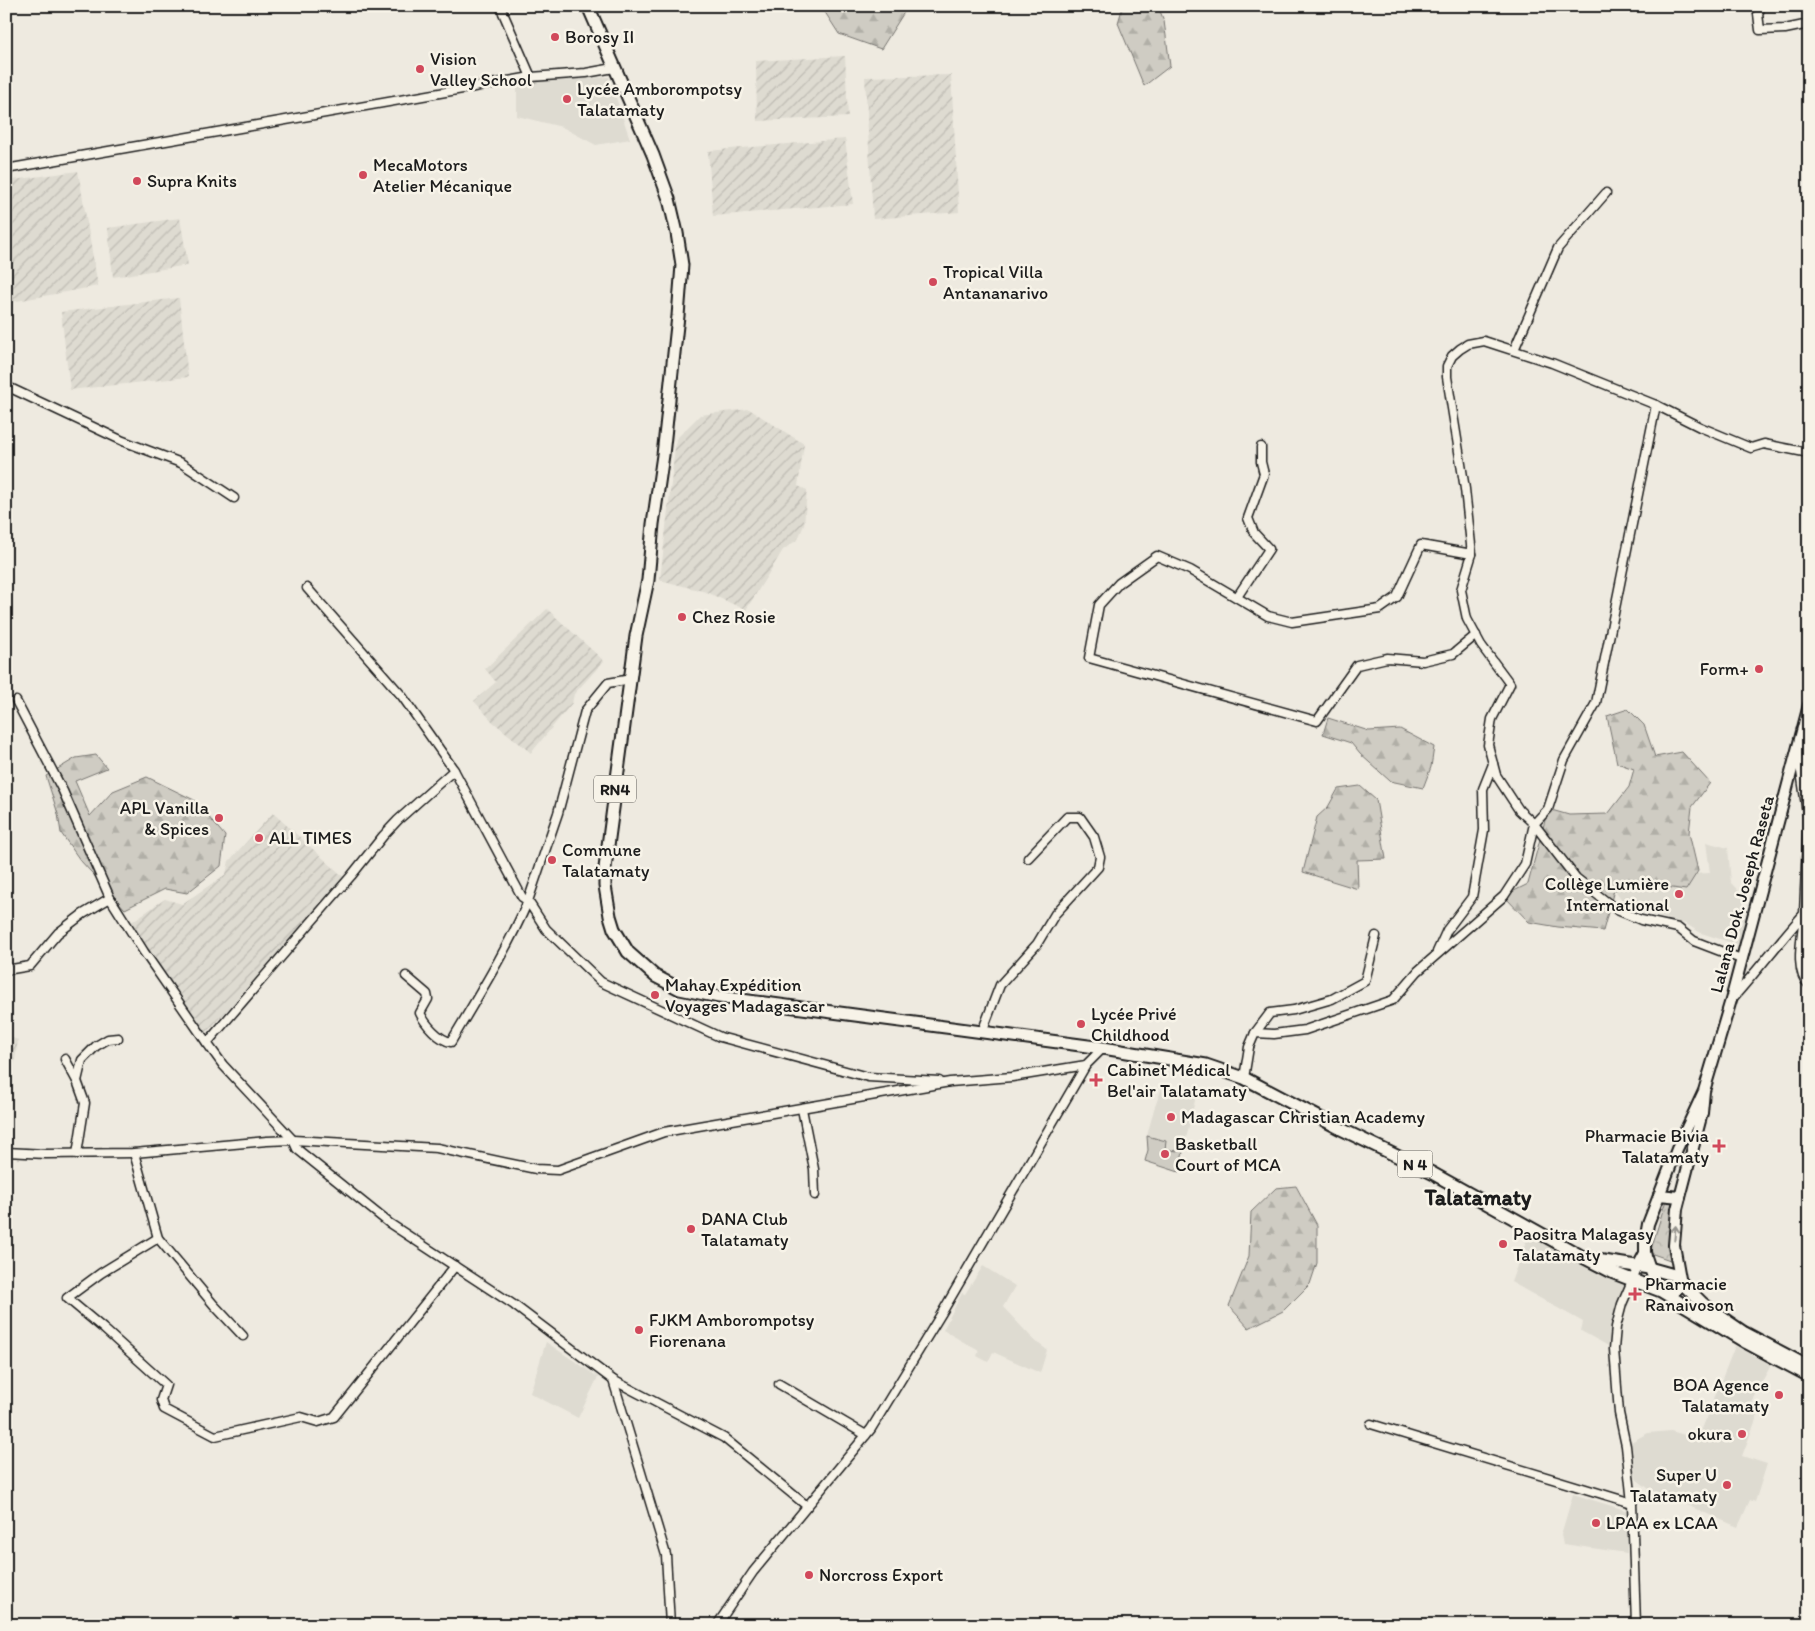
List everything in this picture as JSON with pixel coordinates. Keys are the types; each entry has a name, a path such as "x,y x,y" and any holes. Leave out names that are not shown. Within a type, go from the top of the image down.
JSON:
{"main road":[{"name":"RN4","path":"588,6 653,155 669,199 682,265 677,326 648,580 636,636 610,828 605,886 614,929 628,952 655,976 680,989 719,997 1102,1048 1206,1064 1244,1078"},
{"name":"Lalana Dok. Joseph Raseta","path":"1704,1091 1731,1000 1809,705"},
{"name":"N 4","path":"1244,1078 1341,1129 1432,1173 1583,1257 1632,1280 1661,1291 1748,1343 1809,1376"},
{"path":"1704,1091 1702,1113 1680,1197 1674,1245 1682,1281 1676,1290 1661,1291 1644,1268 1648,1224 1680,1141 1704,1091"},
{"path":"1659,1195 1680,1197"},
{"name":"N 4","path":"1583,1257 1674,1275 1702,1303 1724,1319 1748,1334 1809,1366"}],"street":[{"path":"500,6 531,77"},
{"path":"1761,6 1758,14 1760,30 1785,29 1809,24"},
{"path":"6,169 531,77 592,72 614,68"},
{"path":"1514,350 1558,248 1606,193"},
{"path":"1742,959 1694,942 1678,928 1641,920 1617,910 1576,878 1534,824 1519,810 1496,775 1488,745 1492,719 1510,684 1481,645 1466,619 1461,590 1472,554 1465,489 1447,377 1447,366 1452,356 1460,349 1468,344 1484,341 1552,363 1656,405 1700,427 1751,448 1764,444 1809,453"},
{"path":"6,386 123,441 181,463 234,498"},
{"path":"1255,1033 1274,1034 1305,1030 1393,1000 1418,971 1504,896 1525,864 1534,824 1548,809 1564,760 1596,703 1656,405"},
{"path":"1237,598 1269,549 1254,533 1248,518 1264,474 1261,462 1261,446"},
{"path":"1472,554 1422,545 1398,597 1380,609 1292,622 1268,616 1190,570 1157,556 1119,583 1098,605 1089,658 1316,720 1357,664 1387,658 1423,661 1453,654 1476,635"},
{"path":"307,588 402,696 454,770 522,896 528,900 546,928 601,982 720,1037 868,1077 950,1082"},
{"path":"406,976 427,994 428,1000 420,1013 422,1018 438,1036 451,1042 471,1011 519,921 528,900 558,814 585,711 608,683 631,679"},
{"path":"16,701 63,791 110,898 144,952 223,1066 293,1140 297,1149 388,1223 514,1305 613,1380 724,1438 807,1506"},
{"path":"1797,746 1808,819 1804,914 1799,962 1805,982 1809,985"},
{"path":"1436,956 1447,930 1472,897 1484,830 1484,789 1493,764"},
{"path":"207,1042 351,876 383,836 398,820 454,770"},
{"path":"982,1032 1000,984 1036,944 1055,914 1098,867 1100,857 1094,837 1080,817 1067,817 1028,858"},
{"path":"6,970 30,966 58,932 110,898"},
{"path":"1731,1000 1756,973 1780,940 1804,914"},
{"path":"1244,1078 1249,1047 1255,1033 1270,1013 1294,1010 1332,999 1365,981 1376,936"},
{"path":"77,1081 82,1060 96,1046 108,1039 118,1038"},
{"path":"717,1625 753,1572 866,1435 943,1311 1086,1065 1102,1048"},
{"path":"65,1059 77,1081 85,1103 77,1154"},
{"path":"6,1152 134,1153 293,1140 437,1148 536,1169 558,1170 664,1132 950,1082 1012,1077 1086,1065"},
{"path":"802,1109 814,1170 815,1195"},
{"path":"134,1153 158,1238 214,1305 244,1336"},
{"path":"158,1238 101,1273 67,1298 166,1384 161,1400 164,1409 215,1436 301,1417 318,1422 334,1417 455,1266"},
{"path":"1636,1625 1632,1503 1626,1446 1619,1413 1614,1349 1616,1326 1622,1304 1632,1280 1644,1268"},
{"path":"613,1380 666,1555 670,1625"},
{"path":"779,1384 866,1435"},
{"path":"1371,1424 1632,1503"}],"shaded area":[{"path":"845,56 848,117 757,121 756,61"},
{"path":"951,75 959,212 873,219 865,77"},
{"name":"Lycée Amborompotsy Talatamaty","path":"609,77 630,139 596,145 562,127 517,116 517,82"},
{"path":"845,139 853,204 713,216 708,151"},
{"path":"78,171 98,286 6,303 6,181"},
{"path":"180,218 188,265 113,277 108,228"},
{"path":"179,298 188,377 70,390 61,312"},
{"path":"749,409 804,444 798,486 807,490 804,525 798,539 783,550 746,610 706,592 660,580 676,439 700,415"},
{"path":"547,609 604,661 574,694 572,703 531,753 493,722 474,701 496,682 485,669"},
{"path":"273,813 346,879 205,1034 144,952 130,923 165,899 182,904 226,874 229,861"},
{"name":"Collège Lumière International","path":"1706,842 1728,848 1731,883 1745,898 1742,906 1745,920 1742,946 1701,933 1686,924 1642,912 1623,902 1614,890 1639,883 1686,890 1691,874 1710,873"},
{"path":"6,1036 18,1040 11,1084 6,1085"},
{"name":"Madagascar Christian Academy","path":"1162,1088 1196,1096 1183,1152 1165,1149 1166,1141 1147,1136"},
{"path":"1531,1228 1632,1280 1614,1349 1581,1331 1583,1322 1511,1282"},
{"path":"983,1266 1015,1286 1003,1307 1034,1340 1047,1350 1040,1373 993,1352 988,1362 977,1356 979,1351 943,1330 962,1293 965,1294"},
{"path":"546,1342 598,1377 578,1418 530,1393"},
{"path":"1735,1346 1771,1365 1751,1402 1760,1409 1742,1456 1767,1464 1755,1502 1750,1500 1738,1527 1649,1489 1636,1479 1631,1442 1648,1433 1671,1431 1698,1439"},
{"name":"LPAA ex LCAA","path":"1573,1494 1628,1511 1627,1553 1563,1544 1561,1535"}],"green space":[{"path":"821,6 908,6 881,49 839,34"},
{"path":"1123,6 1158,6 1164,21 1170,66 1144,86 1118,23"},
{"path":"1628,709 1644,725 1655,757 1682,752 1710,783 1692,807 1689,833 1698,871 1686,890 1639,883 1614,890 1603,931 1529,922 1504,896 1528,884 1548,809 1569,815 1608,814 1629,787 1634,769 1617,763 1607,716"},
{"path":"1328,718 1369,731 1400,729 1434,747 1431,767 1423,788 1390,781 1360,754 1351,743 1323,734"},
{"path":"96,755 107,768 75,781 90,816 113,791 147,777 194,800 225,836 221,866 187,893 165,889 125,909 80,860 61,833 58,814 46,776 76,758"},
{"path":"1360,786 1376,800 1386,859 1357,860 1358,889 1303,872 1317,817 1328,807 1338,789"},
{"name":"Basketball Court of MCA","path":"1147,1136 1166,1141 1165,1149 1183,1152 1179,1172 1145,1161 1148,1150"},
{"path":"1296,1186 1317,1225 1317,1263 1310,1284 1283,1311 1249,1328 1229,1306 1249,1256 1251,1212 1276,1188"},
{"path":"1666,1200 1679,1203 1673,1261 1650,1253"}],"place":[{"name":"Borosy II","path":"555,37"},
{"name":"Vision Valley School","path":"420,69"},
{"name":"Lycée Amborompotsy Talatamaty","path":"567,99"},
{"name":"MecaMotors Atelier Mécanique","path":"363,175"},
{"name":"Supra Knits","path":"137,181"},
{"name":"Tropical Villa Antananarivo","path":"933,282"},
{"name":"Chez Rosie","path":"682,617"},
{"name":"Form+","path":"1759,669"},
{"name":"APL Vanilla & Spices","path":"219,818"},
{"name":"ALL TIMES","path":"259,838"},
{"name":"Commune Talatamaty","path":"552,860"},
{"name":"Collège Lumière International","path":"1679,894"},
{"name":"Mahay Expédition Voyages Madagascar","path":"655,995"},
{"name":"Lycée Privé Childhood","path":"1081,1024"},
{"name":"Cabinet Médical Bel'air Talatamaty","path":"1096,1080"},
{"name":"Madagascar Christian Academy","path":"1171,1117"},
{"name":"Pharmacie Bivia Talatamaty","path":"1719,1146"},
{"name":"Basketball Court of MCA","path":"1165,1154"},
{"name":"DANA Club Talatamaty","path":"691,1229"},
{"name":"Paositra Malagasy Talatamaty","path":"1503,1244"},
{"name":"Pharmacie Ranaivoson","path":"1635,1294"},
{"name":"FJKM Amborompotsy Fiorenana","path":"639,1330"},
{"name":"BOA Agence Talatamaty","path":"1779,1395"},
{"name":"okura","path":"1742,1434"},
{"name":"Super U Talatamaty","path":"1727,1485"},
{"name":"LPAA ex LCAA","path":"1596,1523"},
{"name":"Norcross Export","path":"809,1575"}],"district":[{"name":"Talatamaty","path":"1478,1197"}]}
